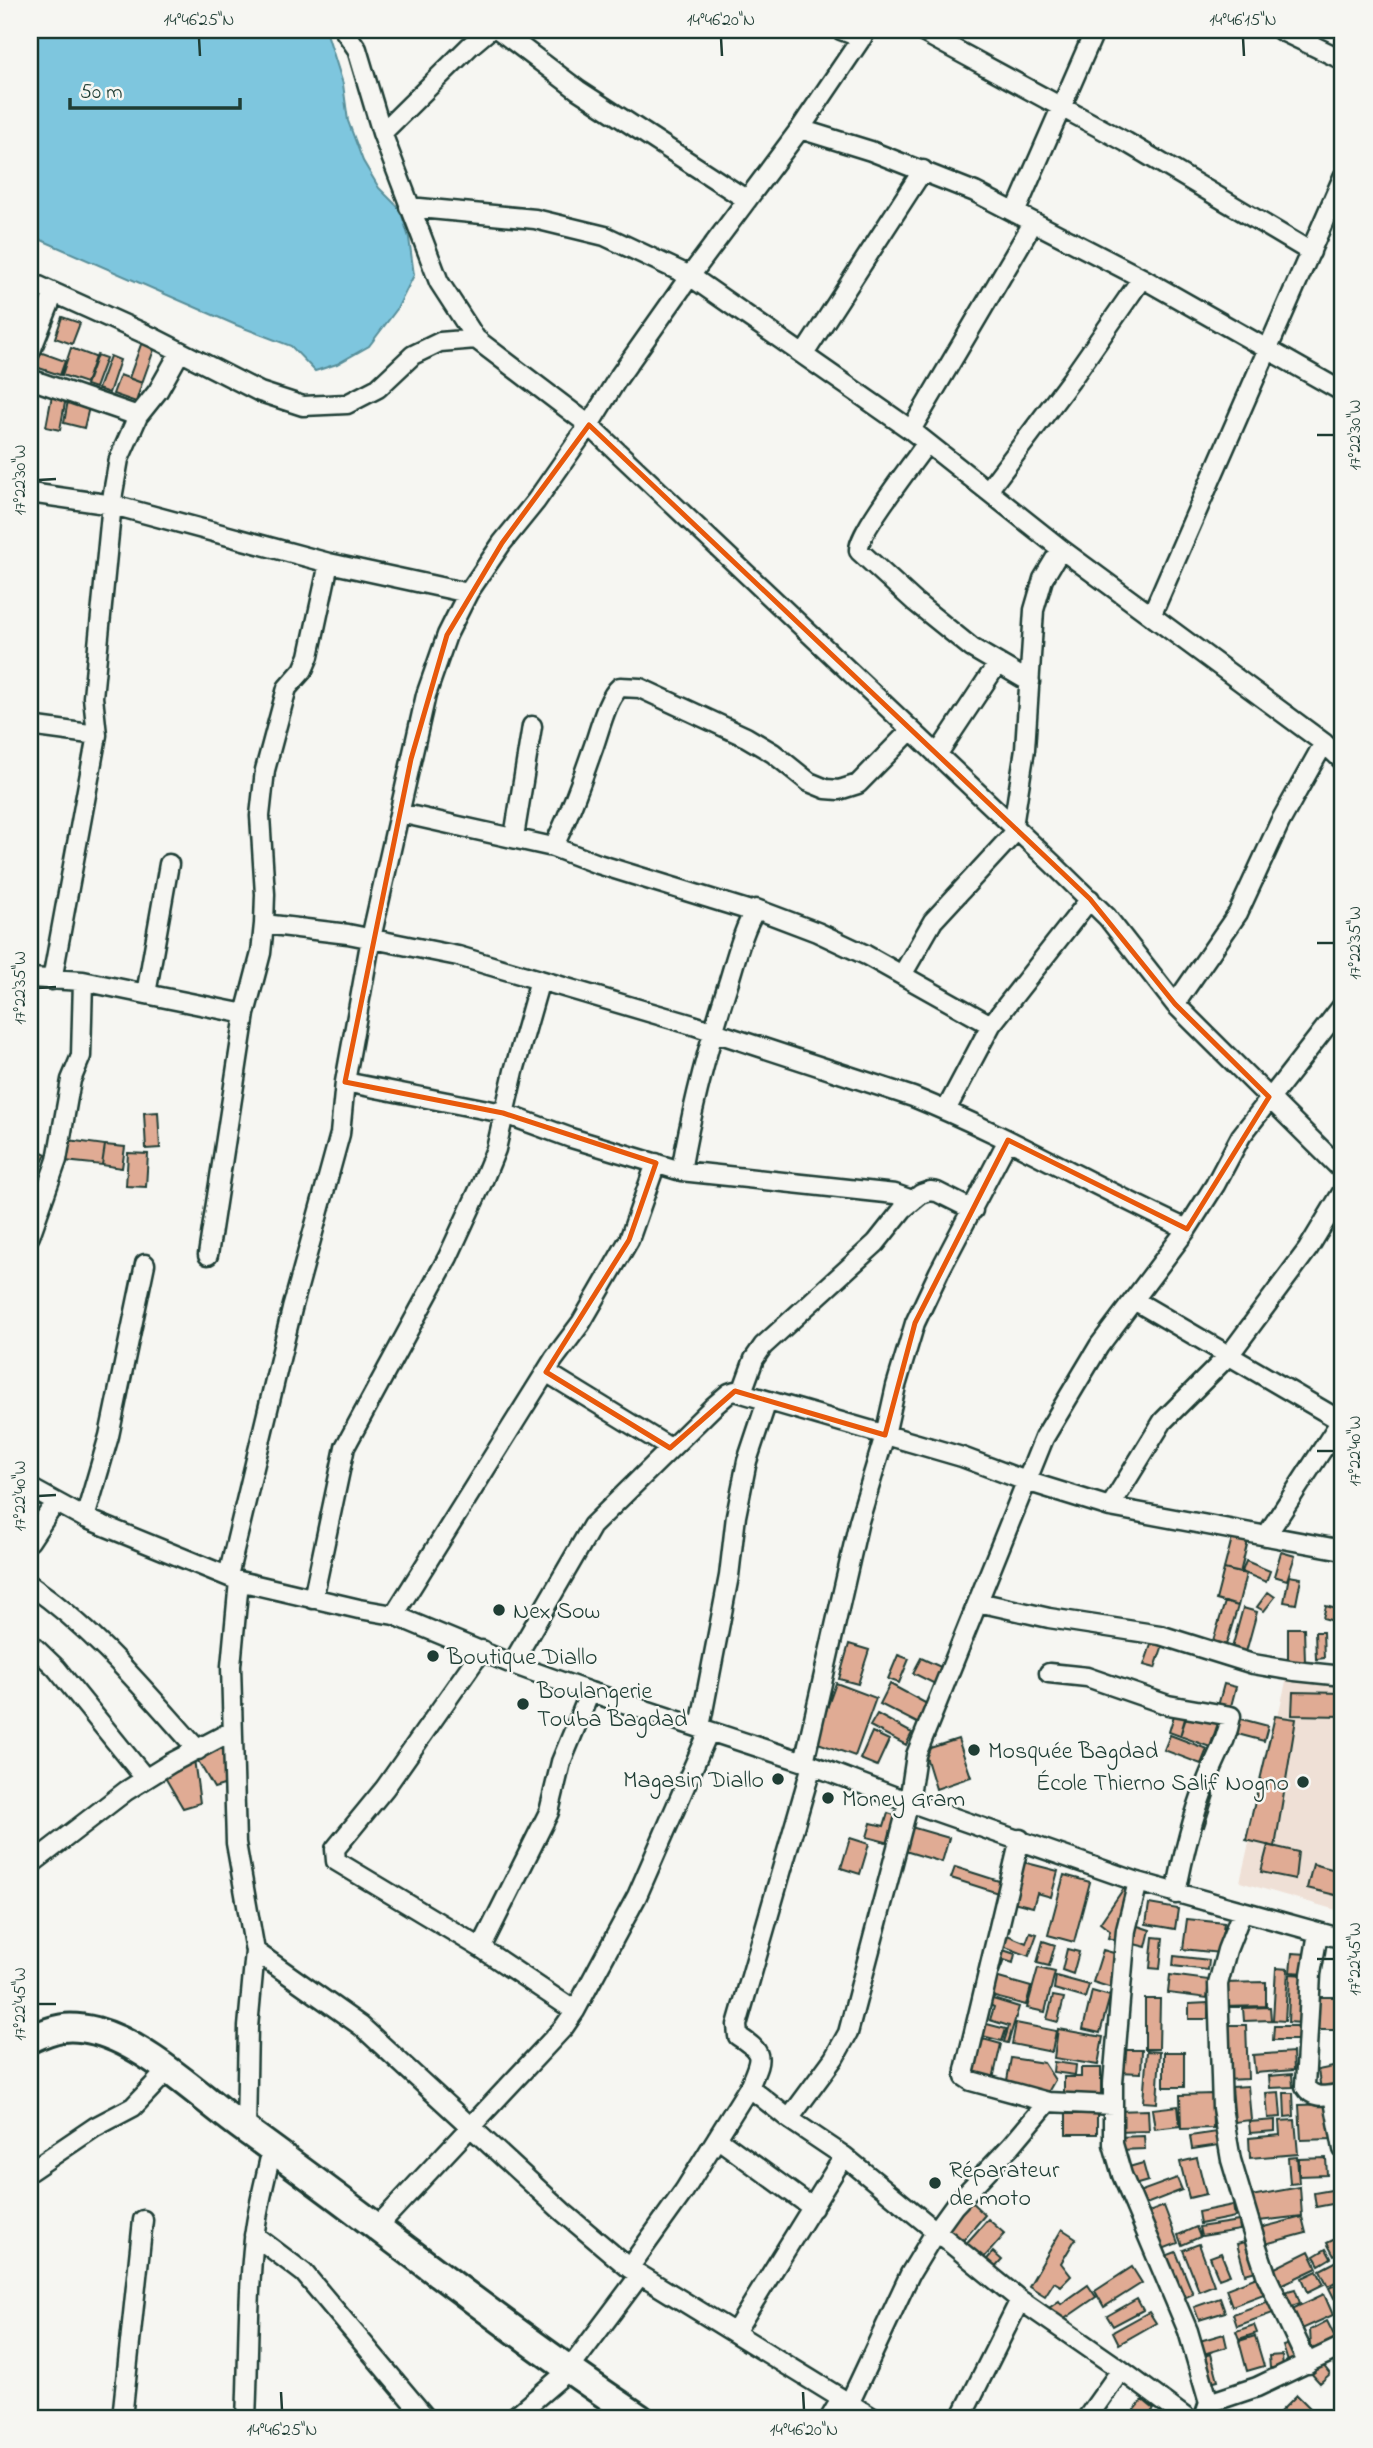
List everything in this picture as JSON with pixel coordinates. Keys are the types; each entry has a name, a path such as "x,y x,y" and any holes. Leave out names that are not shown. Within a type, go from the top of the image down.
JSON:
{"street":[{"path":"344,30 357,49 382,133 439,282 476,339 589,425 1015,828 1107,917 1175,1004 1343,1171"},
{"path":"382,133 489,30"},
{"path":"499,30 578,90 747,200"},
{"path":"246,2130 248,2026 255,1951 236,1843 232,1731 233,1578 292,1309 339,1140 345,1082 371,938 426,695 447,635 468,593 589,425 618,377 800,129 865,34 841,30"},
{"path":"919,30 1126,142 1311,252"},
{"path":"1015,213 1095,30"},
{"path":"1280,30 1343,60"},
{"path":"800,129 923,170 1015,213 1142,278 1343,392"},
{"path":"804,354 923,170"},
{"path":"1152,614 1343,177"},
{"path":"409,207 535,219 605,236 690,276 911,430 989,489 1061,549 1324,743 1343,761"},
{"path":"911,430 1033,223"},
{"path":"989,489 1079,369 1142,278"},
{"path":"30,282 260,392 303,406 347,404 379,388 413,355 440,342 476,339"},
{"path":"30,353 54,293"},
{"path":"52,980 97,736 93,697 119,458 138,416 158,391 180,352"},
{"path":"30,379 138,416"},
{"path":"927,443 873,519 858,547 859,551 915,602 972,648 1030,682"},
{"path":"30,493 113,505 329,563 468,593"},
{"path":"902,975 933,921 1015,828 1030,682 1034,610 1043,579 1061,549"},
{"path":"208,1255 246,1014 261,953 265,894 260,816 265,769 287,688 303,670 309,656 329,563"},
{"path":"937,755 998,663"},
{"path":"553,847 592,753 604,716 616,691 621,687 640,688 746,737 773,753 809,782 826,789 839,790 858,784 911,730"},
{"path":"30,726 97,736"},
{"path":"514,837 532,726"},
{"path":"1175,1004 1238,913 1280,822 1324,743"},
{"path":"400,813 553,847 598,864 754,912"},
{"path":"146,994 169,864"},
{"path":"946,1110 990,1025 1090,900"},
{"path":"681,1171 696,1091 713,1031 754,912 759,909 817,932 902,975 990,1025"},
{"path":"264,924 371,938 458,956 713,1031 913,1097 946,1110 1131,1204 1188,1229"},
{"path":"30,978 83,981 246,1014"},
{"path":"313,1599 345,1447 447,1256 491,1160 541,980"},
{"path":"30,1236 57,1160 71,1080 81,1056 83,981"},
{"path":"789,2119 834,2058 848,2033 909,1802 916,1755 1044,1438 1100,1346 1188,1229 1241,1136 1343,1005"},
{"path":"345,1082 503,1113 571,1139 681,1171 895,1194 912,1200"},
{"path":"513,2418 568,2371 635,2272 749,2087 760,2061 755,2048 737,2036 737,2025 808,1764 859,1521 915,1323 1008,1140"},
{"path":"394,1615 546,1372 581,1323 629,1240 656,1163"},
{"path":"742,1392 754,1359 763,1346 876,1243 912,1200 930,1191 937,1192 973,1210"},
{"path":"1110,1507 1163,1421 1230,1354 1308,1249 1343,1191"},
{"path":"85,1518 109,1436 145,1264"},
{"path":"1134,1300 1342,1421 1266,1536"},
{"path":"546,1372 670,1448"},
{"path":"513,1664 592,1526 670,1448 729,1393 735,1391 962,1457 1026,1481 1110,1507 1343,1550"},
{"path":"376,2228 564,2027 637,1896 704,1729 744,1472 767,1401"},
{"path":"30,1488 85,1518 233,1578 313,1599 394,1615 590,1692 808,1764 1139,1882 1343,1939"},
{"path":"30,1541 55,1503"},
{"path":"30,1584 61,1606 129,1671 198,1750"},
{"path":"978,1602 1049,1618 1160,1635 1253,1664 1343,1676"},
{"path":"30,1643 55,1668 145,1778"},
{"path":"482,1650 385,1788 335,1849 334,1856 336,1861 481,1948 575,2011"},
{"path":"1049,1673 1087,1677 1168,1705 1231,1716 1227,1737 1207,1779 1188,1835 1176,1894"},
{"path":"481,1948 549,1812 561,1762 590,1692"},
{"path":"30,1865 92,1815 145,1778 232,1731"},
{"path":"1020,1839 980,1999 965,2077 1048,2102 1113,2105"},
{"path":"1139,1882 1126,1930 1113,2105 1113,2144 1122,2175 1188,2331 1207,2411 1343,2346"},
{"path":"1242,1912 1227,1950 1218,1984 1222,2108 1231,2160 1256,2247 1267,2277 1308,2364"},
{"path":"1318,1933 1311,1974 1305,2082 1309,2092 1315,2096 1338,2094 1343,2149"},
{"path":"255,1951 361,2026 563,2212 635,2272 873,2418"},
{"path":"30,2039 61,2026 96,2031 129,2045 272,2148 568,2371 640,2418"},
{"path":"30,2171 95,2127 132,2107 167,2071"},
{"path":"749,2087 789,2119 844,2156 1020,2300 1186,2418"},
{"path":"830,2418 845,2402 910,2274 936,2231 954,2206 1048,2102"},
{"path":"717,2138 813,2208"},
{"path":"246,2418 250,2341 249,2294 254,2235 272,2148"},
{"path":"735,2332 844,2156"},
{"path":"122,2418 143,2220"},
{"path":"254,2235 304,2273 426,2418"},
{"path":"961,2418 1020,2300"},
{"path":"1087,2418 1121,2370"}],"highlighted area":[{"path":"589,425 1090,899 1175,1004 1269,1097 1187,1229 1008,1140 915,1323 885,1435 735,1391 670,1448 546,1372 629,1240 656,1163 503,1113 345,1082 411,759 447,635 502,543"}],"shaded area":[{"name":"École Thierno Salif Nogno","path":"1287,1677 1343,1683 1343,1912 1240,1882"}],"water":[{"path":"30,30 326,30 343,84 348,121 363,161 379,188 400,209 409,238 414,275 397,309 369,346 337,364 315,371 291,346 236,325 30,235"}],"building":[{"path":"62,317 80,323 72,344 55,338"},
{"path":"143,339 156,344 142,383 129,378"},
{"path":"71,348 95,357 86,383 62,375"},
{"path":"34,350 65,361 60,375 30,365"},
{"path":"97,355 106,358 95,388 86,385"},
{"path":"110,356 120,360 109,393 98,389"},
{"path":"120,375 142,383 136,402 113,394"},
{"path":"53,390 67,392 60,430 46,427"},
{"path":"68,400 90,403 84,428 64,423"},
{"path":"158,1112 160,1148 146,1149 144,1113"},
{"path":"68,1140 105,1145 102,1165 65,1161"},
{"path":"105,1145 125,1147 122,1168 102,1165"},
{"path":"30,1146 46,1154 30,1188"},
{"path":"128,1153 148,1154 146,1187 126,1186"},
{"path":"1232,1538 1248,1541 1240,1573 1224,1569"},
{"path":"1281,1552 1295,1556 1287,1580 1274,1576"},
{"path":"1246,1561 1270,1571 1266,1582 1242,1572"},
{"path":"1224,1569 1246,1574 1238,1606 1216,1600"},
{"path":"1289,1576 1301,1578 1296,1604 1284,1602"},
{"path":"1268,1592 1275,1597 1264,1611 1257,1607"},
{"path":"1225,1602 1238,1606 1225,1648 1212,1644"},
{"path":"1326,1606 1343,1611 1341,1623 1323,1618"},
{"path":"1243,1608 1257,1612 1246,1652 1232,1648"},
{"path":"1288,1628 1304,1628 1305,1662 1288,1662"},
{"path":"1315,1632 1323,1632 1324,1658 1316,1659"},
{"path":"1153,1639 1164,1642 1155,1668 1144,1665"},
{"path":"849,1644 869,1650 858,1684 839,1679"},
{"path":"898,1655 909,1659 899,1683 888,1679"},
{"path":"921,1658 943,1668 935,1684 913,1673"},
{"path":"836,1683 876,1698 855,1756 815,1742"},
{"path":"890,1684 929,1705 919,1724 880,1704"},
{"path":"1224,1684 1236,1687 1230,1710 1218,1706"},
{"path":"1293,1692 1343,1693 1343,1716 1292,1715"},
{"path":"1175,1712 1186,1715 1180,1736 1169,1732"},
{"path":"1188,1712 1218,1723 1210,1747 1180,1736"},
{"path":"877,1714 912,1733 906,1745 870,1726"},
{"path":"1275,1716 1296,1719 1275,1847 1246,1840"},
{"path":"1234,1717 1268,1726 1264,1741 1230,1732"},
{"path":"872,1732 889,1740 877,1766 860,1759"},
{"path":"1170,1735 1207,1749 1201,1764 1164,1750"},
{"path":"958,1739 971,1777 936,1789 924,1750"},
{"path":"224,1740 230,1783 214,1788 194,1754"},
{"path":"194,1759 200,1803 183,1808 163,1774"},
{"path":"1205,1793 1214,1796 1204,1827 1194,1825"},
{"path":"888,1813 897,1816 890,1843 867,1837 871,1823 884,1826"},
{"path":"911,1827 949,1838 942,1862 905,1851"},
{"path":"850,1838 869,1844 860,1874 841,1868"},
{"path":"1268,1845 1298,1852 1295,1879 1261,1872"},
{"path":"1023,1862 1058,1871 1051,1897 1037,1893 1033,1907 1013,1902"},
{"path":"1313,1864 1343,1872 1343,1897 1307,1888"},
{"path":"955,1867 1002,1882 998,1893 951,1878"},
{"path":"1064,1875 1090,1882 1074,1942 1048,1935"},
{"path":"1124,1888 1131,1894 1118,1941 1108,1938 1110,1931 1100,1923"},
{"path":"1149,1904 1178,1909 1175,1929 1146,1924"},
{"path":"1187,1919 1224,1923 1220,1953 1183,1949"},
{"path":"1002,1925 1010,1928 1007,1935 1026,1943 1030,1932 1037,1934 1029,1956 995,1943"},
{"path":"1135,1925 1150,1930 1146,1947 1130,1943"},
{"path":"1153,1937 1163,1938 1160,1969 1150,1968"},
{"path":"1043,1941 1055,1945 1049,1966 1037,1963"},
{"path":"997,1948 1015,1954 1013,1963 1004,1960 999,1973 990,1970"},
{"path":"1067,1949 1079,1952 1073,1974 1062,1970"},
{"path":"1103,1950 1121,1955 1112,1988 1093,1982"},
{"path":"1292,1953 1308,1954 1307,1973 1290,1972"},
{"path":"1174,1956 1209,1960 1208,1970 1173,1966"},
{"path":"1038,1968 1055,1972 1045,2012 1027,2008"},
{"path":"1276,1968 1288,1969 1285,2021 1273,2020"},
{"path":"1290,1974 1305,1975 1302,2023 1288,2022"},
{"path":"988,1975 1031,1987 1026,2005 983,1994"},
{"path":"1170,1975 1209,1980 1207,1998 1168,1993"},
{"path":"1056,1976 1089,1985 1085,1998 1054,1989"},
{"path":"1266,1982 1266,2006 1222,2007 1222,1983"},
{"path":"1092,1991 1110,1996 1100,2033 1083,2029"},
{"path":"983,1996 1019,2007 1008,2043 1004,2042 1009,2026 990,2020 994,2007 990,2005 987,2016 978,2014"},
{"path":"1053,1996 1064,1998 1058,2022 1047,2019"},
{"path":"1319,1997 1335,1997 1335,2030 1318,2030"},
{"path":"1145,1999 1160,1999 1159,2049 1145,2049"},
{"path":"1208,2003 1208,2019 1189,2019 1189,2004"},
{"path":"1270,2007 1271,2020 1244,2021 1243,2008"},
{"path":"979,2022 1006,2029 1002,2041 975,2034"},
{"path":"1016,2023 1056,2031 1052,2052 1012,2044"},
{"path":"1222,2025 1246,2025 1248,2079 1224,2080"},
{"path":"1274,2026 1300,2026 1300,2040 1273,2040"},
{"path":"1058,2029 1103,2037 1098,2065 1054,2058"},
{"path":"983,2039 1001,2044 993,2079 974,2074"},
{"path":"1119,2050 1142,2050 1141,2073 1118,2072"},
{"path":"1147,2051 1160,2052 1157,2103 1143,2102"},
{"path":"1164,2052 1184,2052 1184,2087 1164,2087"},
{"path":"1293,2052 1294,2070 1255,2073 1253,2055"},
{"path":"1011,2058 1044,2063 1055,2080 1047,2094 1006,2086"},
{"path":"1054,2062 1076,2065 1075,2075 1053,2072"},
{"path":"1343,2065 1343,2086 1321,2090 1318,2070"},
{"path":"1081,2068 1101,2068 1101,2102 1064,2102 1064,2077 1081,2077"},
{"path":"1292,2074 1293,2087 1270,2088 1269,2076"},
{"path":"1248,2086 1251,2120 1235,2122 1232,2087"},
{"path":"1279,2092 1281,2117 1268,2118 1266,2093"},
{"path":"1284,2093 1293,2093 1294,2116 1285,2117"},
{"path":"1212,2094 1213,2128 1181,2129 1180,2095"},
{"path":"1330,2104 1332,2139 1301,2140 1299,2105"},
{"path":"1178,2106 1180,2126 1155,2129 1152,2109"},
{"path":"1148,2110 1149,2131 1116,2132 1115,2111"},
{"path":"1066,2114 1097,2114 1097,2134 1066,2134"},
{"path":"1275,2120 1275,2131 1250,2133 1249,2122"},
{"path":"1295,2120 1298,2154 1250,2158 1249,2138 1280,2135 1279,2121"},
{"path":"1217,2132 1219,2145 1192,2149 1190,2136"},
{"path":"1144,2136 1145,2149 1119,2150 1118,2137"},
{"path":"1297,2157 1299,2183 1290,2184 1288,2158"},
{"path":"1197,2158 1206,2194 1189,2198 1180,2162"},
{"path":"1326,2158 1327,2175 1299,2176 1299,2159"},
{"path":"1143,2163 1148,2181 1134,2185 1129,2167"},
{"path":"1177,2178 1182,2190 1141,2206 1136,2193"},
{"path":"1300,2187 1302,2216 1259,2221 1251,2196"},
{"path":"1343,2188 1343,2202 1316,2207 1314,2193"},
{"path":"968,2199 985,2215 960,2244 943,2229"},
{"path":"1233,2205 1235,2217 1200,2224 1198,2212"},
{"path":"1164,2206 1178,2243 1155,2252 1141,2215"},
{"path":"1302,2217 1306,2233 1265,2244 1260,2228"},
{"path":"988,2219 1005,2234 980,2262 963,2247"},
{"path":"1239,2221 1240,2230 1201,2236 1199,2227"},
{"path":"1196,2227 1200,2237 1182,2245 1178,2235"},
{"path":"1062,2229 1076,2238 1061,2263 1071,2276 1061,2286 1054,2282 1045,2296 1029,2286"},
{"path":"1343,2235 1343,2252 1334,2256 1327,2243"},
{"path":"1248,2241 1256,2271 1245,2274 1237,2244"},
{"path":"1199,2244 1214,2285 1199,2291 1183,2250"},
{"path":"1326,2249 1331,2258 1319,2265 1314,2256"},
{"path":"1309,2251 1317,2268 1279,2286 1271,2270"},
{"path":"993,2252 1002,2260 992,2271 983,2264"},
{"path":"1176,2252 1193,2294 1177,2301 1160,2258"},
{"path":"1221,2253 1230,2275 1219,2279 1210,2257"},
{"path":"1343,2258 1343,2278 1328,2286 1320,2270"},
{"path":"1132,2267 1142,2283 1104,2307 1095,2291"},
{"path":"1317,2271 1324,2284 1308,2292 1302,2278"},
{"path":"1262,2275 1269,2292 1232,2306 1226,2289"},
{"path":"1343,2281 1343,2293 1334,2298 1329,2288"},
{"path":"1088,2285 1096,2297 1060,2322 1049,2308 1059,2301 1061,2304"},
{"path":"1295,2289 1300,2303 1289,2307 1284,2292"},
{"path":"1324,2294 1333,2315 1302,2329 1292,2309"},
{"path":"1220,2298 1225,2312 1199,2320 1194,2307"},
{"path":"1137,2299 1143,2310 1113,2326 1107,2316"},
{"path":"1269,2301 1273,2313 1237,2326 1233,2314"},
{"path":"1149,2312 1156,2323 1119,2344 1113,2332"},
{"path":"1327,2321 1338,2343 1316,2355 1311,2345 1310,2330"},
{"path":"1254,2325 1257,2333 1239,2339 1236,2331"},
{"path":"1224,2334 1227,2347 1200,2355 1196,2342"},
{"path":"1255,2336 1264,2366 1247,2371 1239,2341"},
{"path":"1293,2343 1299,2362 1289,2365 1283,2346"},
{"path":"1211,2354 1218,2380 1206,2383 1199,2357"},
{"path":"1282,2355 1283,2368 1270,2368 1269,2356"},
{"path":"1343,2357 1343,2377 1334,2365"},
{"path":"1320,2361 1330,2374 1320,2383 1309,2371"},
{"path":"1297,2395 1320,2418 1287,2418 1280,2412"},
{"path":"1143,2400 1154,2409 1146,2418 1128,2418"}],"place":[{"name":"Nex Sow","path":"499,1610"},
{"name":"Boutique Diallo","path":"433,1656"},
{"name":"Boulangerie Touba Bagdad","path":"523,1704"},
{"name":"Mosquée Bagdad","path":"974,1750"},
{"name":"Magasin Diallo","path":"778,1779"},
{"name":"École Thierno Salif Nogno","path":"1303,1782"},
{"name":"Money Gram","path":"828,1798"},
{"name":"Réparateur de moto","path":"935,2183"}]}
